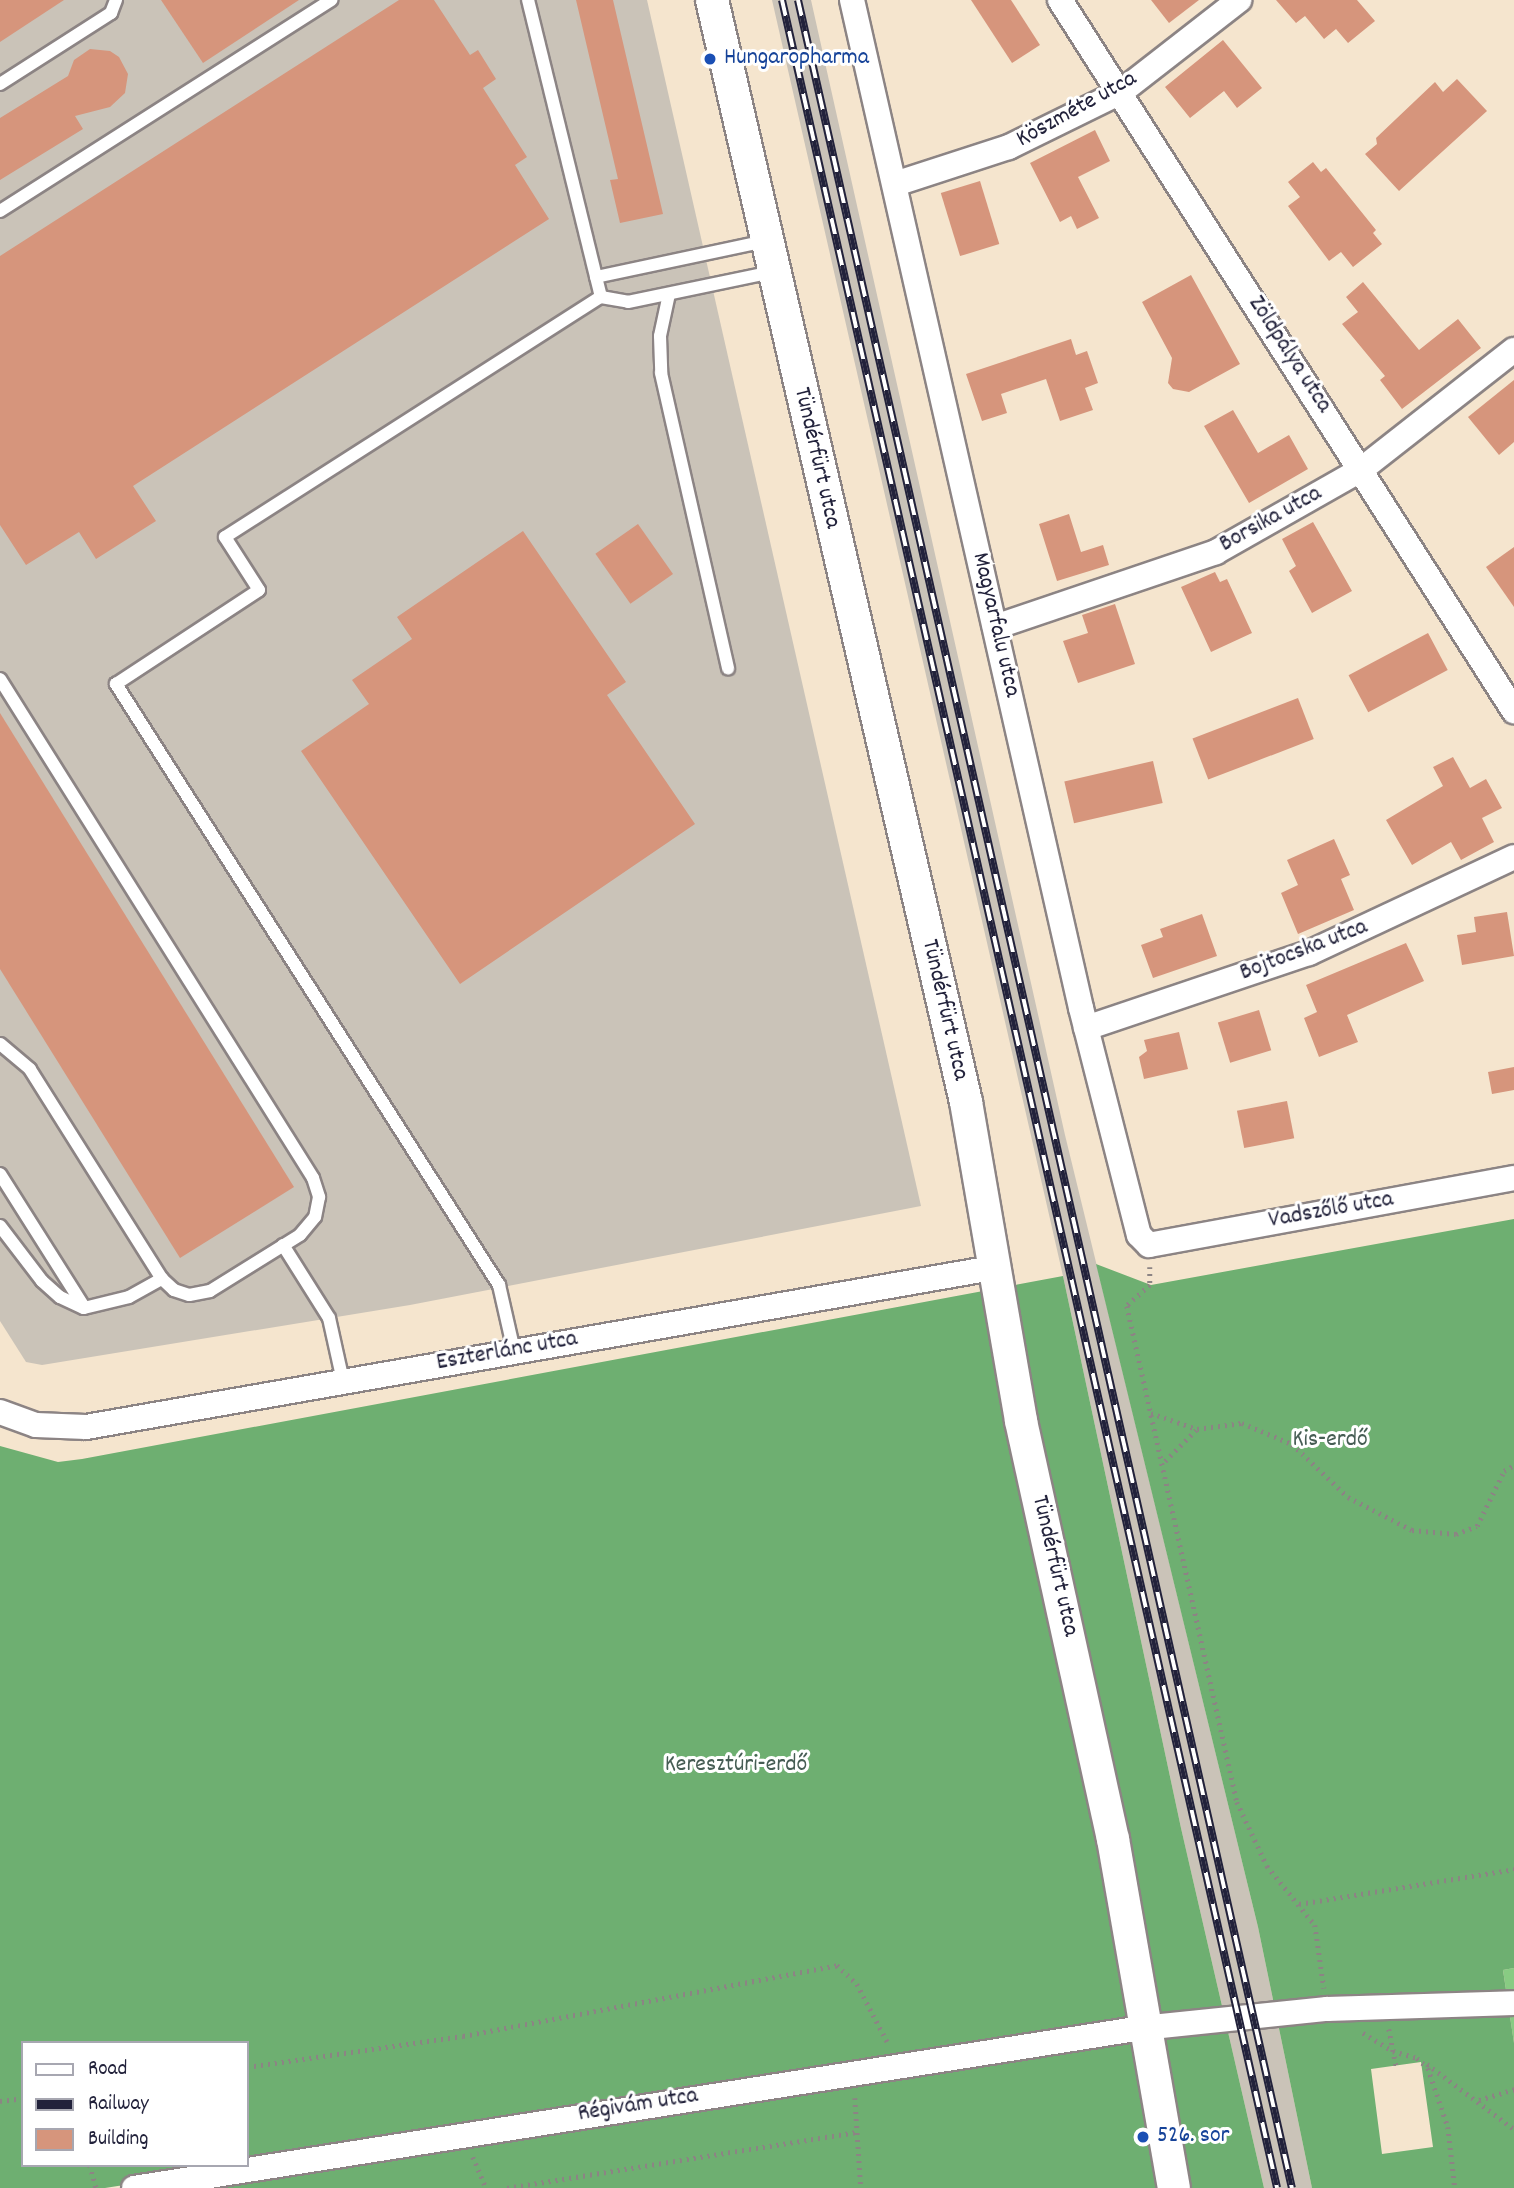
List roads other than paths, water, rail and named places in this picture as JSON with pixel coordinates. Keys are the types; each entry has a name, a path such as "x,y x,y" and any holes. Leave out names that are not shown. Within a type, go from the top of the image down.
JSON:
{"street":[{"name":"Tündérfürt utca","path":"712,0 965,1102 998,1267 1021,1421 1113,1839 1142,2028 1174,2188"},
{"name":"Magyarfalu utca","path":"852,0 1132,1222 1149,1245"},
{"name":"Zöldpálya utca","path":"1060,0 1362,469 1514,711"},
{"name":"Köszméte utca","path":"895,184 1009,147 1121,92 1239,0"},
{"name":"Borsika utca","path":"995,626 1216,552 1362,469 1514,351"},
{"name":"Bojtocska utca","path":"1086,1028 1309,953 1514,856"},
{"name":"Vadszőlő utca","path":"1149,1245 1514,1178"},
{"name":"Eszterlánc utca","path":"8,1416 86,1427 998,1267"},
{"path":"1142,2028 1327,2010 1514,2003"},
{"name":"Régivám utca","path":"134,2188 1142,2028"}],"lane":[{"path":"0,84 111,13 116,0"},
{"path":"0,211 331,0"},
{"path":"528,0 601,297"},
{"path":"596,277 766,241"},
{"path":"514,1351 499,1285 116,684 259,590 225,537 601,297 628,302 773,272"},
{"path":"669,294 660,336 661,373 672,438 728,669"},
{"path":"0,679 313,1178 319,1197 314,1217 300,1235 210,1291 189,1295 174,1290 162,1279 30,1069 0,1044"},
{"path":"0,1174 85,1308"},
{"path":"0,1226 42,1281 60,1297 85,1308 129,1297 162,1279"},
{"path":"283,1245 329,1318 343,1381"}],"railway":[{"path":"782,0 1277,2188"},
{"path":"798,0 1292,2188"}],"place":[{"name":"Hungaropharma","path":"710,59"},
{"name":"526. sor","path":"1143,2137"}],"park label":[{"name":"Kis-erdő","path":"1330,1441"},
{"name":"Keresztúri-erdő","path":"736,1766"}]}
